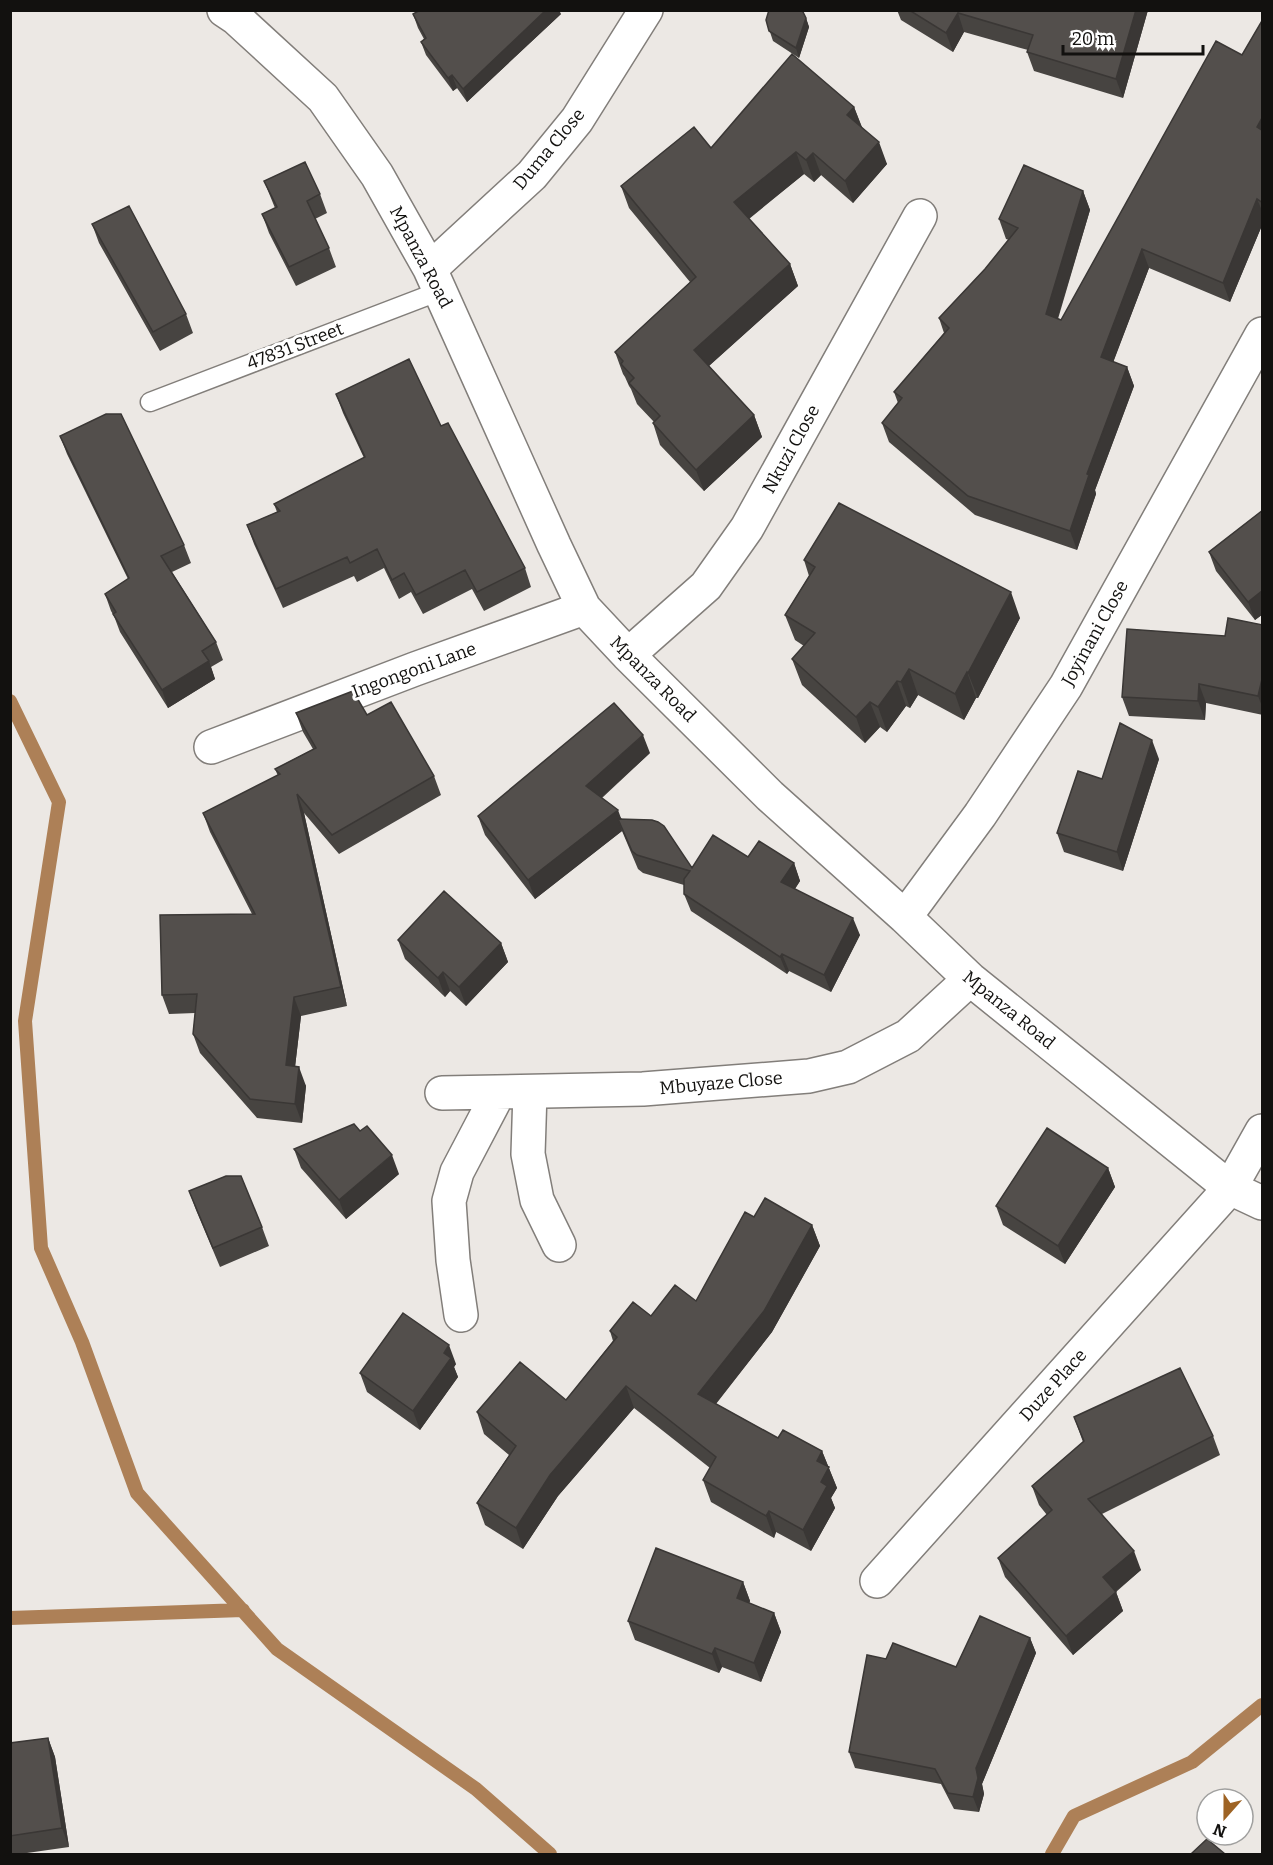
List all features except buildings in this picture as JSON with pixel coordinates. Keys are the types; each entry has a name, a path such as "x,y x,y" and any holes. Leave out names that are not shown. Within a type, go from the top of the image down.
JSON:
{"street":[{"name":"Mpanza Road","path":"225,10 323,98 377,175 435,280 584,608 770,796 970,980 1230,1188 1263,1203"},
{"name":"Duma Close","path":"435,280 578,120 646,10"},
{"name":"Nkuzi Close","path":"628,655 706,586 747,528 920,216"},
{"name":"Joyinani Close","path":"904,917 980,815 1066,686 1263,334"},
{"name":"Ingongoni Lane","path":"211,747 584,608"},
{"name":"Mbuyaze Close","path":"442,1093 655,1088 809,1076 848,1067 908,1036 970,980"},
{"path":"515,1092 537,1200 559,1245"},
{"path":"461,1315 453,1260 449,1201 457,1172 515,1092"},
{"name":"Duze Place","path":"877,1581 1230,1188 1263,1131"}],"lane":[{"name":"47831 Street","path":"150,402 435,280"}],"waterway":[{"path":"10,701 59,802 25,1021 41,1248 82,1342 137,1493 277,1649 476,1789 550,1854"},
{"path":"10,1618 243,1610"},
{"path":"1052,1854 1074,1816 1192,1762 1262,1705"}]}
